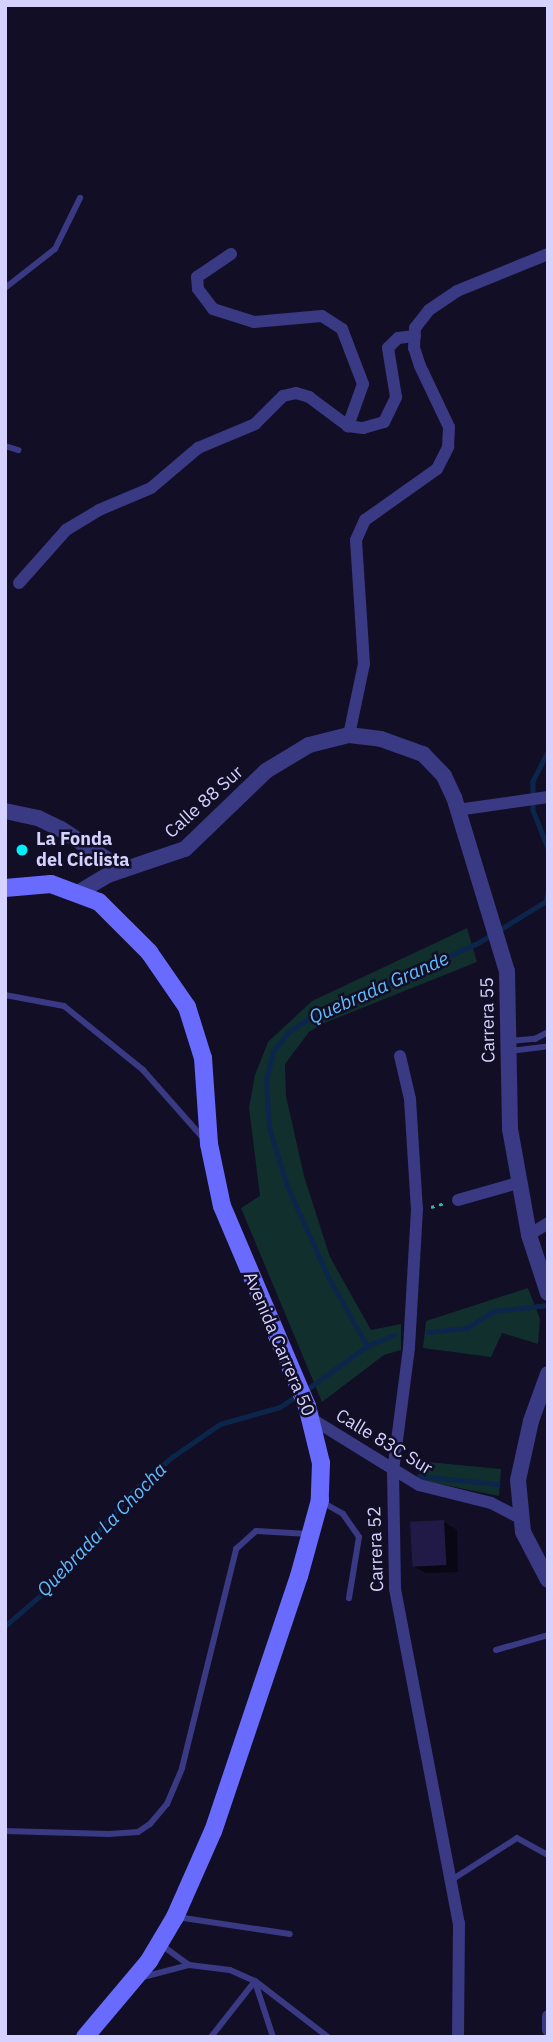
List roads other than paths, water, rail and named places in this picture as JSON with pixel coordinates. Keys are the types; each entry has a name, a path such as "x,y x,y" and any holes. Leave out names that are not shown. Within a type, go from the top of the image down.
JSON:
{"main road":[{"name":"Avenida Carrera 50","path":"5,888 51,884 81,891 99,902 149,953 187,1007 203,1058 209,1144 222,1206 310,1413 321,1463 320,1500 311,1534 228,1789 175,1917 136,1979 85,2037"}],"street":[{"path":"231,254 197,277 198,289 214,309 254,322 321,316 342,329 363,384 348,426"},
{"path":"349,735 364,664 356,540 365,520 437,469 448,447 449,427 420,366 415,336 429,310 457,291 548,254"},
{"path":"19,583 66,530 100,510 151,488 198,448 255,424 283,396 296,393 309,397 348,426 377,426 389,417 396,397 388,348 398,338 415,336"},
{"name":"Carrera 55","path":"349,735 381,739 423,754 444,776 457,810 502,950 509,993 510,1129 518,1183 530,1235 548,1293"},
{"name":"Calle 88 Sur","path":"81,891 123,870 175,855 267,771 309,745 349,735"},
{"path":"457,810 545,798"},
{"path":"5,811 38,818 61,829 123,870"},
{"name":"Carrera 52","path":"400,1056 414,1138 416,1229 409,1349 393,1471 395,1589 453,1879 459,1923 458,2037"},
{"path":"458,1200 518,1183"},
{"path":"530,1235 548,1223"},
{"path":"548,1374 544,1396 521,1456 519,1517 532,1555 548,1580"},
{"name":"Calle 83C Sur","path":"310,1413 393,1471 436,1492 491,1503 519,1517"},
{"path":"548,2016 548,2030"}],"lane":[{"path":"5,288 55,249 80,198"},
{"path":"5,446 18,450"},
{"path":"5,995 64,1006 143,1070 209,1144"},
{"path":"508,1046 535,1039 548,1032"},
{"path":"508,1046 548,1046"},
{"path":"320,1500 343,1514 359,1537 349,1598"},
{"path":"5,1831 109,1835 138,1832 150,1825 167,1804 181,1768 236,1549 256,1531 311,1534"},
{"path":"496,1650 548,1635"},
{"path":"453,1879 517,1838 548,1855"},
{"path":"175,1917 290,1934"},
{"path":"159,1944 189,1965"},
{"path":"136,1979 189,1965 230,1970 255,1981 325,2035"},
{"path":"211,2037 255,1981"},
{"path":"255,1981 273,2037"},
{"path":"219,2027 222,2037"}],"waterway":[{"path":"548,752 533,781 533,810 548,848"},
{"path":"546,901 548,890"},
{"name":"Quebrada Grande","path":"367,1346 328,1277 287,1186 269,1128 266,1080 273,1052 288,1032 311,1017 478,943 548,900"},
{"path":"428,1332 467,1328 494,1311 548,1305"},
{"path":"306,1390 367,1346 394,1335"},
{"name":"Quebrada La Chocha","path":"5,1626 48,1589 132,1492 172,1457 220,1424 280,1407 298,1395"},
{"name":"Quebrada La Chocha","path":"419,1476 498,1484"}],"place":[{"name":"La Fonda del Ciclista","path":"22,850"}]}
